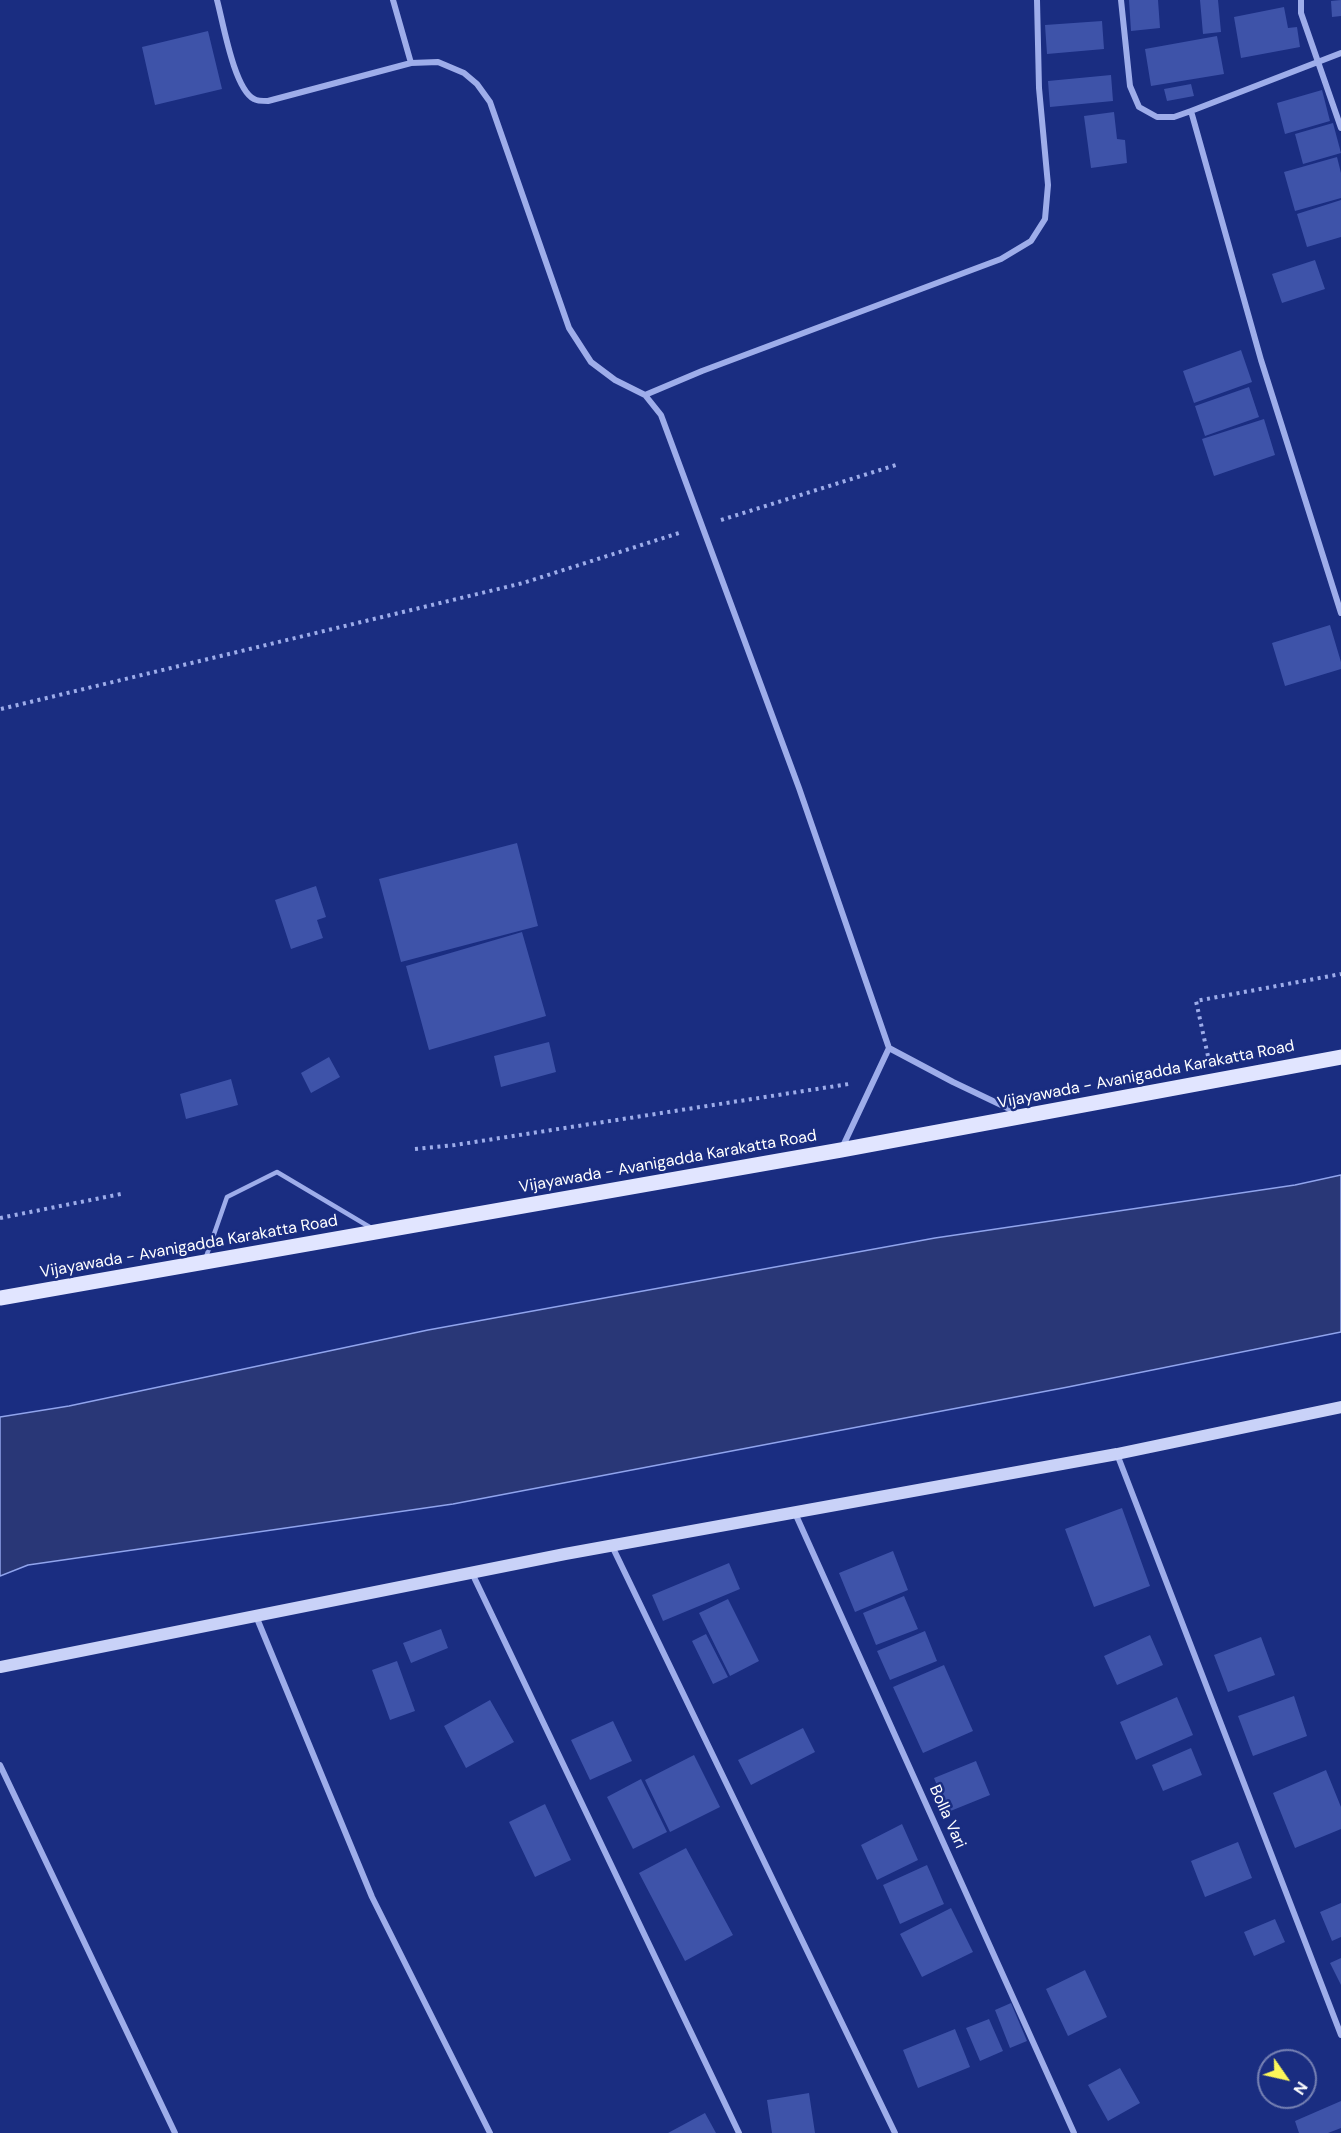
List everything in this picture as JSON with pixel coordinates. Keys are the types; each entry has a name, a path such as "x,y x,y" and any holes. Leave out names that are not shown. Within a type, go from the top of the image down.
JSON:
{"main road":[{"name":"Vijayawada - Avanigadda Karakatta Road","path":"0,1298 841,1150 1341,1057"}],"street":[{"path":"217,0 235,72 242,88 254,99 268,101 411,63 438,62 464,73 477,84 490,102 569,328 591,362 615,380 645,395 661,415 799,788 889,1048 1024,1116"},
{"path":"393,0 411,63"},
{"path":"645,395 702,371 1001,259 1031,242 1045,219 1048,185 1039,88 1037,0"},
{"path":"1121,0 1130,86 1139,107 1157,117 1174,117 1341,53"},
{"path":"1301,0 1301,13 1341,128"},
{"path":"1191,111 1261,360 1341,613"},
{"path":"841,1150 889,1048"},
{"path":"0,1667 612,1546 1117,1454 1341,1407"},
{"path":"1117,1454 1341,2035"},
{"name":"Bolla Vari","path":"795,1513 1074,2133"},
{"path":"612,1546 895,2133"},
{"path":"471,1573 739,2133"},
{"path":"256,1616 372,1897 490,2133"},
{"path":"0,1765 175,2133"}],"lane":[{"path":"205,1262 227,1197 277,1172 378,1232"}],"path":[{"path":"1,709 523,583 900,464"},
{"path":"1214,1081 1196,1001 1341,974"},
{"path":"415,1149 456,1145 873,1080"},
{"path":"0,1218 121,1194"}],"water":[{"path":"1341,1175 1341,1332 1068,1387 453,1504 28,1565 0,1576 0,1417 69,1406 428,1330 935,1238 1295,1185"}],"building":[{"path":"1129,0 1158,0 1160,28 1131,31"},
{"path":"1200,0 1218,0 1221,32 1203,34"},
{"path":"1341,0 1341,16 1332,17 1331,1"},
{"path":"1284,7 1288,28 1297,27 1300,47 1241,58 1234,17"},
{"path":"1102,21 1104,49 1047,54 1045,25"},
{"path":"208,31 222,89 155,105 142,47"},
{"path":"1217,36 1224,74 1151,86 1145,49"},
{"path":"1111,75 1113,101 1050,107 1048,81"},
{"path":"1191,84 1194,96 1167,101 1164,89"},
{"path":"1322,90 1330,121 1285,134 1277,103"},
{"path":"1114,112 1117,139 1125,140 1127,163 1091,168 1084,116"},
{"path":"1333,123 1341,153 1303,164 1295,134"},
{"path":"1337,157 1341,173 1341,198 1295,211 1284,172"},
{"path":"1341,200 1341,237 1307,247 1297,214"},
{"path":"1315,260 1325,289 1282,303 1272,274"},
{"path":"1241,350 1252,382 1194,403 1183,371"},
{"path":"1249,387 1259,417 1205,436 1195,406"},
{"path":"1264,419 1275,455 1214,476 1202,439"},
{"path":"1330,625 1341,669 1285,686 1272,643"},
{"path":"517,843 538,926 401,962 379,879"},
{"path":"316,886 326,917 317,920 323,938 291,949 275,900"},
{"path":"522,932 546,1016 429,1050 406,966"},
{"path":"549,1042 556,1072 501,1087 494,1056"},
{"path":"329,1057 340,1077 311,1093 301,1073"},
{"path":"231,1079 238,1105 186,1119 180,1094"},
{"path":"1122,1508 1150,1586 1094,1607 1065,1529"},
{"path":"893,1551 908,1590 855,1612 839,1573"},
{"path":"729,1563 740,1589 663,1621 652,1595"},
{"path":"904,1596 918,1629 876,1645 863,1613"},
{"path":"728,1599 759,1661 730,1676 699,1613"},
{"path":"441,1629 448,1648 411,1663 403,1643"},
{"path":"925,1631 937,1661 890,1680 877,1651"},
{"path":"706,1634 728,1677 713,1684 692,1641"},
{"path":"1150,1635 1163,1665 1117,1685 1104,1656"},
{"path":"1261,1637 1275,1675 1228,1692 1214,1655"},
{"path":"397,1661 415,1711 390,1720 372,1670"},
{"path":"944,1665 973,1731 923,1753 893,1687"},
{"path":"1294,1696 1307,1736 1253,1756 1238,1716"},
{"path":"1177,1697 1193,1735 1136,1760 1120,1722"},
{"path":"490,1700 514,1742 466,1768 444,1726"},
{"path":"613,1721 632,1761 590,1780 571,1740"},
{"path":"803,1728 815,1752 751,1785 738,1760"},
{"path":"1191,1748 1202,1775 1163,1791 1152,1765"},
{"path":"694,1755 720,1807 670,1832 645,1780"},
{"path":"976,1761 990,1795 948,1812 934,1778"},
{"path":"1326,1770 1341,1807 1341,1829 1295,1848 1273,1793"},
{"path":"641,1779 667,1832 633,1849 607,1797"},
{"path":"545,1804 571,1860 535,1877 509,1822"},
{"path":"902,1824 918,1860 877,1880 861,1845"},
{"path":"1238,1842 1252,1878 1205,1897 1191,1861"},
{"path":"686,1848 733,1935 685,1961 639,1873"},
{"path":"927,1865 944,1904 900,1924 883,1885"},
{"path":"1341,1903 1341,1937 1332,1941 1320,1912"},
{"path":"951,1908 973,1952 922,1977 900,1934"},
{"path":"1275,1919 1285,1942 1254,1956 1244,1932"},
{"path":"1341,1958 1341,1985 1330,1963"},
{"path":"1085,1970 1107,2017 1068,2036 1046,1989"},
{"path":"1011,2003 1027,2041 1010,2048 995,2010"},
{"path":"989,2019 1003,2051 980,2061 966,2028"},
{"path":"955,2029 970,2067 918,2088 903,2050"},
{"path":"1120,2068 1140,2103 1108,2121 1088,2085"},
{"path":"809,2093 815,2133 772,2133 767,2100"},
{"path":"1341,2101 1341,2128 1328,2133 1299,2133 1295,2121"},
{"path":"705,2113 716,2133 668,2133"}]}
